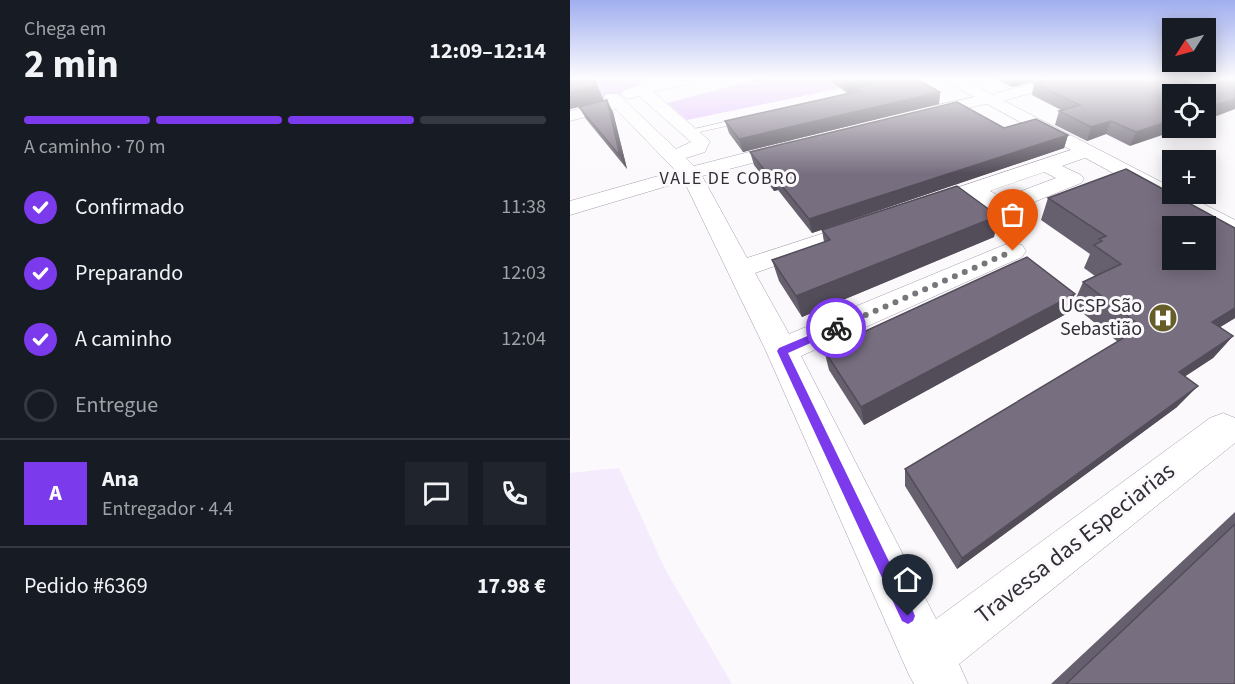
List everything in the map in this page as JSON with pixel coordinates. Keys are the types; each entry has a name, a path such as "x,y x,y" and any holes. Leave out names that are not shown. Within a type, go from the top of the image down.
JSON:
{"street":[{"path":"570,116 588,110"},
{"path":"624,110 681,165 740,269 782,351 934,670"},
{"path":"665,110 701,141 698,148 681,165"},
{"path":"906,118 940,110"},
{"path":"1017,110 1086,151 1235,230"},
{"path":"1022,110 1162,178"},
{"path":"570,208 681,165 815,142"},
{"path":"906,212 1086,151"},
{"path":"973,190 1001,207 1074,179 1045,165"},
{"path":"1213,204 1235,215"},
{"path":"740,269 884,220"},
{"path":"782,351 1013,251"},
{"name":"Travessa das Especiarias","path":"934,670 1223,430"}],"lane":[{"path":"690,131 761,116"}],"shaded area":[{"path":"675,110 736,110 687,120"},
{"path":"619,468 665,569 732,684 570,684 570,473"}],"building":[{"path":"581,110 609,110 620,156"},
{"path":"775,110 863,110 739,139 725,121"},
{"path":"924,110 971,110 1004,128 1036,119 1068,135 809,219 774,176 770,177 750,152"},
{"path":"1162,110 1162,124 1136,132 1111,121 1091,127 1059,111"},
{"path":"1126,169 1162,188 1162,204 1191,204 1213,216 1162,216 1162,270 1216,270 1216,218 1235,228 1235,308 1212,322 1233,336 1179,372 1198,386 962,558 905,469 1142,327 1083,282 1121,264 1094,245 1106,236 1048,198"},
{"path":"957,186 998,216 796,296 772,260 830,240 822,230"},
{"path":"1027,257 1075,294 861,407 824,350"},
{"path":"1235,524 1235,684 1066,684"}],"way so far":[{"path":"836,328 1013,251"}],"place":[{"name":"UCSP São Sebastião","path":"1163,318"}],"district":[{"name":"VALE DE COBRO","path":"729,178"}],"route":[{"path":"836,328 782,351 908,616"}]}
